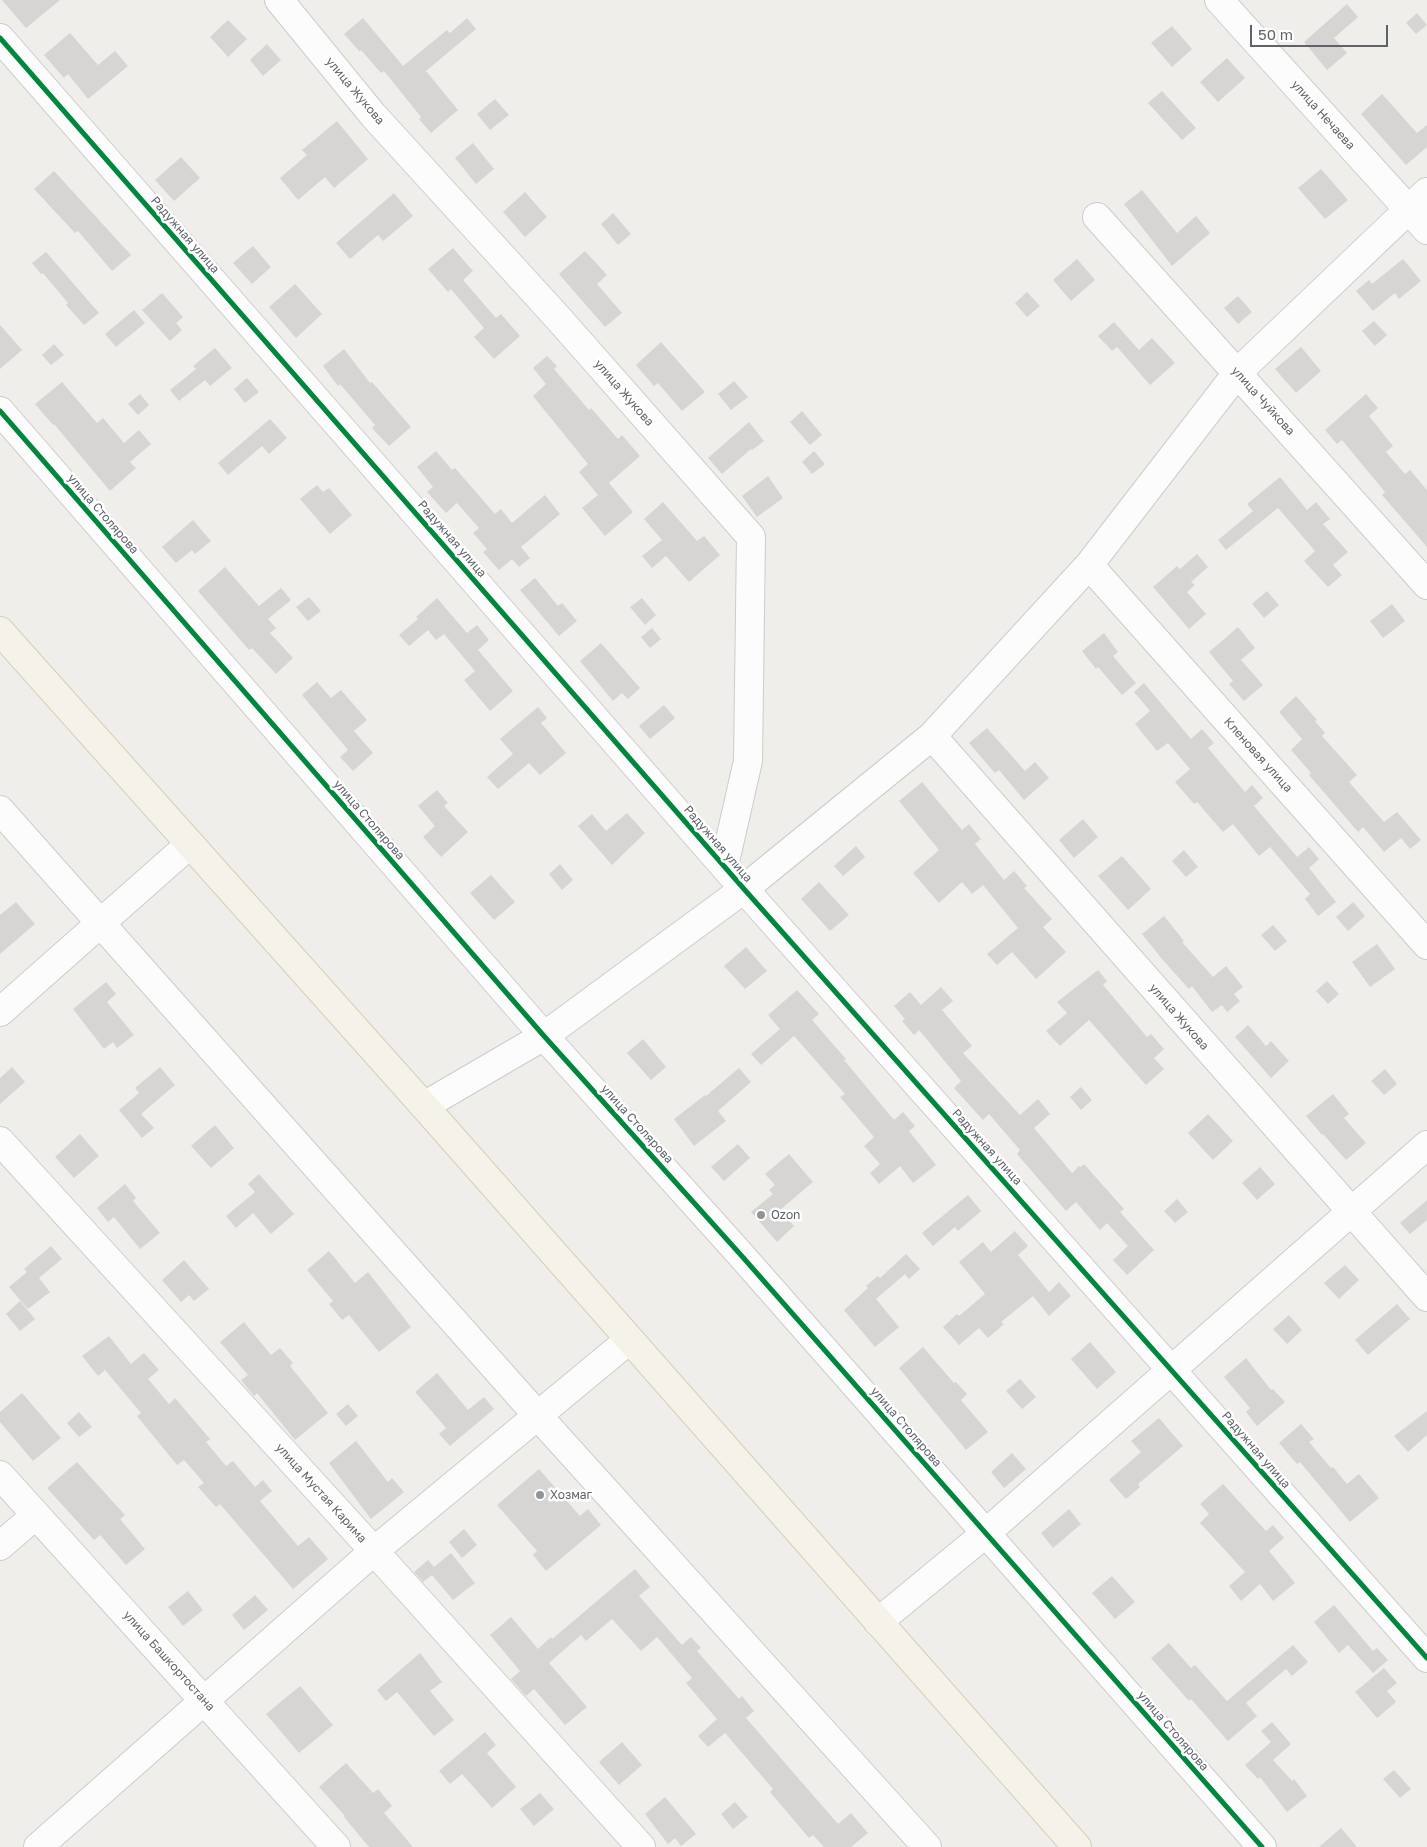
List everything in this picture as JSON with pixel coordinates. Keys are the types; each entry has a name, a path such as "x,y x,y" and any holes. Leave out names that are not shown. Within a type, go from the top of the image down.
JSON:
{"main road":[{"path":"0,631 424,1106 1077,1847"}],"street":[{"name":"улица Жукова","path":"280,0 373,115 559,319 751,537 748,761 724,866"},
{"name":"улица Нечаева","path":"1219,0 1417,201 1427,230"},
{"name":"Радужная улица","path":"0,38 744,889 1427,1658"},
{"path":"424,1106 544,1036 744,889 932,736 1089,565 1238,372 1417,201"},
{"name":"улица Чуйкова","path":"1098,217 1427,585"},
{"name":"улица Столярова","path":"0,411 544,1036 753,1269 1262,1847"},
{"name":"Кленовая улица","path":"1089,565 1427,945"},
{"name":"улица Жукова","path":"932,736 1427,1297"},
{"path":"0,810 538,1416 927,1847"},
{"path":"0,1012 102,924 190,844"},
{"name":"улица Мустая Карима","path":"0,1141 641,1847"},
{"path":"878,1622 986,1533 1427,1145"},
{"path":"38,1847 374,1551 629,1340"},
{"name":"улица Башкортостана","path":"0,1475 336,1847"},
{"path":"0,1546 36,1515"}],"building":[{"path":"2,0 60,0 26,28"},
{"path":"1347,4 1358,17 1334,38 1347,53 1327,70 1304,42"},
{"path":"1417,13 1427,25 1416,34 1406,23"},
{"path":"363,18 403,66 447,30 450,33 467,18 476,29 426,71 458,110 431,133 419,119 421,117 384,71 381,73 344,34"},
{"path":"228,20 247,39 228,57 210,37"},
{"path":"1172,26 1192,49 1172,67 1151,43"},
{"path":"70,33 98,65 115,51 128,66 88,99 68,74 64,78 44,55"},
{"path":"267,44 281,60 263,76 250,60"},
{"path":"1227,58 1245,78 1218,102 1200,82"},
{"path":"1162,91 1196,128 1182,140 1148,103"},
{"path":"1382,94 1417,133 1427,125 1427,147 1406,165 1361,114"},
{"path":"495,99 509,115 490,130 477,114"},
{"path":"337,121 368,159 334,188 325,177 298,200 280,178 307,155 302,150"},
{"path":"473,143 494,169 476,184 455,158"},
{"path":"181,157 200,178 174,201 155,180"},
{"path":"1321,169 1348,200 1325,219 1298,188"},
{"path":"54,171 131,255 112,271 78,231 75,233 34,189"},
{"path":"1142,190 1177,233 1196,216 1210,233 1172,266 1124,204"},
{"path":"525,192 547,217 525,237 503,212"},
{"path":"394,193 413,216 383,241 378,235 350,259 336,243"},
{"path":"613,213 631,234 618,245 601,224"},
{"path":"253,246 271,267 252,284 233,263"},
{"path":"453,248 473,271 463,280 496,318 501,314 520,336 494,359 474,337 484,328 451,289 448,292 428,269"},
{"path":"585,251 607,275 597,284 622,313 605,327 559,274"},
{"path":"46,252 99,313 84,325 66,305 68,303 43,273 41,274 32,263"},
{"path":"1077,259 1095,280 1071,301 1053,280"},
{"path":"1403,259 1421,281 1399,299 1395,293 1373,311 1356,291 1369,280 1372,284"},
{"path":"295,284 322,314 296,338 269,307"},
{"path":"1027,292 1040,306 1027,317 1015,303"},
{"path":"162,293 183,317 176,323 182,330 170,341 142,310"},
{"path":"1238,296 1252,312 1238,324 1224,308"},
{"path":"134,310 145,323 116,347 105,334"},
{"path":"1374,321 1387,335 1375,346 1362,331"},
{"path":"1114,322 1139,350 1152,338 1175,363 1150,385 1117,347 1112,351 1098,336"},
{"path":"0,325 22,350 0,369"},
{"path":"661,342 705,392 682,411 658,383 654,386 636,365"},
{"path":"54,344 64,355 51,365 42,355"},
{"path":"1301,347 1321,371 1296,393 1275,369"},
{"path":"215,348 232,368 210,386 205,380 179,401 170,390 196,369 193,366"},
{"path":"344,349 370,383 372,382 411,427 389,446 372,428 375,425 340,384 338,386 323,366"},
{"path":"547,356 557,366 554,369 589,410 591,408 618,439 622,435 640,456 609,483 633,512 605,536 582,508 598,495 579,472 588,464 533,396 546,384 533,368"},
{"path":"247,378 259,392 245,403 234,389"},
{"path":"734,381 748,397 731,410 718,394"},
{"path":"62,382 97,423 103,418 124,443 139,430 151,444 130,462 136,468 110,491 35,404"},
{"path":"140,394 149,405 138,415 128,404"},
{"path":"1366,394 1378,408 1369,416 1393,446 1386,452 1405,474 1410,470 1427,490 1427,547 1382,495 1385,492 1342,440 1337,444 1325,430"},
{"path":"802,411 822,435 810,445 790,422"},
{"path":"270,419 287,438 269,454 262,446 228,475 218,463"},
{"path":"749,422 764,441 751,449 722,474 708,458"},
{"path":"436,451 452,470 455,468 495,514 501,509 512,523 545,495 560,514 521,547 530,558 519,567 512,559 499,570 483,552 487,549 473,533 479,528 457,503 446,513 427,492 433,487 417,467"},
{"path":"814,451 825,464 812,474 802,462"},
{"path":"768,476 783,498 757,517 742,496"},
{"path":"1280,477 1307,510 1316,502 1330,519 1323,524 1348,552 1333,565 1342,575 1328,587 1304,561 1315,551 1278,508 1226,550 1218,540 1253,511 1247,504"},
{"path":"317,485 323,492 329,488 352,515 330,534 300,499"},
{"path":"663,502 697,541 704,536 720,555 689,582 666,556 652,568 642,556 662,540 644,519"},
{"path":"193,520 211,541 195,554 192,550 176,563 162,547"},
{"path":"1197,554 1208,567 1191,582 1195,585 1187,592 1206,614 1189,629 1153,587 1177,566 1180,569"},
{"path":"225,567 259,606 281,588 291,600 268,619 276,628 270,633 293,658 276,674 252,648 249,650 198,591"},
{"path":"535,578 558,606 562,603 577,621 559,636 520,590"},
{"path":"1267,591 1279,605 1264,618 1252,604"},
{"path":"309,597 321,611 308,621 296,607"},
{"path":"437,598 467,633 477,625 489,640 478,650 513,691 490,711 464,680 475,671 444,634 436,640 428,630 409,646 399,635 418,619 416,617"},
{"path":"642,598 656,615 645,625 630,607"},
{"path":"1392,604 1405,621 1383,638 1370,621"},
{"path":"1238,627 1255,648 1241,660 1263,685 1244,701 1229,684 1233,681 1209,652"},
{"path":"652,628 661,639 650,648 641,637"},
{"path":"1104,633 1118,652 1113,656 1136,683 1122,695 1098,667 1096,669 1082,651"},
{"path":"601,643 640,688 628,699 622,693 613,701 580,661"},
{"path":"317,682 331,698 341,690 367,720 354,731 373,753 353,771 340,757 348,750 302,695"},
{"path":"1144,683 1191,739 1202,729 1214,743 1208,748 1245,792 1252,785 1263,798 1254,806 1297,857 1309,847 1319,859 1309,868 1336,902 1318,916 1305,899 1310,894 1270,847 1259,856 1233,824 1223,832 1197,802 1194,804 1175,782 1190,769 1168,743 1157,751 1135,724 1150,711 1134,692"},
{"path":"1296,696 1317,720 1315,721 1325,733 1322,736 1357,775 1349,782 1384,822 1397,812 1421,840 1410,849 1401,838 1384,852 1363,827 1358,832 1309,775 1311,773 1291,750 1302,739 1279,712"},
{"path":"664,705 675,718 650,739 639,726"},
{"path":"538,707 547,718 541,723 566,753 540,775 529,763 498,789 487,777 513,754 500,739"},
{"path":"987,728 1025,771 1035,762 1049,778 1024,800 999,770 995,773 969,743"},
{"path":"922,782 962,830 969,824 981,839 975,844 1004,880 1014,871 1027,886 1024,888 1052,919 1043,927 1066,952 1036,979 1012,952 997,965 987,954 1018,928 983,885 972,894 962,882 939,903 913,873 939,850 899,801"},
{"path":"437,790 448,803 444,806 468,832 441,857 423,837 435,826 418,806"},
{"path":"627,813 645,833 612,865 578,826 592,814 606,831"},
{"path":"1083,819 1098,837 1074,858 1059,840"},
{"path":"856,846 865,857 843,876 834,866"},
{"path":"1184,850 1198,867 1186,877 1172,861"},
{"path":"1122,856 1151,889 1128,910 1098,876"},
{"path":"560,864 573,880 562,890 549,874"},
{"path":"491,875 515,902 494,920 470,893"},
{"path":"819,882 849,915 830,931 801,899"},
{"path":"16,902 35,924 0,954 0,915"},
{"path":"1353,902 1365,916 1348,931 1336,917"},
{"path":"1164,916 1184,941 1182,942 1213,977 1226,966 1243,987 1234,994 1240,1001 1227,1012 1222,1005 1212,1012 1192,986 1189,989 1142,934"},
{"path":"1273,925 1287,941 1275,951 1261,935"},
{"path":"1377,944 1395,969 1370,987 1352,962"},
{"path":"746,947 767,971 745,989 724,966"},
{"path":"1098,970 1107,981 1103,985 1147,1037 1151,1034 1164,1049 1154,1058 1164,1069 1146,1085 1089,1020 1060,1046 1046,1031 1067,1013 1057,1002"},
{"path":"1327,981 1339,994 1328,1004 1316,991"},
{"path":"106,982 116,994 107,1002 134,1035 117,1048 113,1042 104,1049 73,1009"},
{"path":"941,987 953,1001 942,1010 972,1046 963,1053 1020,1115 1038,1099 1050,1114 1034,1128 1072,1173 1084,1164 1124,1209 1120,1212 1154,1250 1127,1275 1113,1260 1128,1246 1107,1223 1100,1230 1076,1202 1066,1211 1017,1154 1020,1150 989,1114 983,1120 954,1088 961,1081 919,1030 914,1035 902,1021 905,1019 894,1006 910,992 921,1005"},
{"path":"797,990 819,1014 812,1020 846,1059 844,1060 894,1120 903,1112 915,1126 909,1131 936,1165 913,1183 900,1166 879,1184 870,1173 880,1164 864,1146 874,1137 840,1097 845,1094 794,1036 761,1065 751,1054 780,1029 768,1015"},
{"path":"1248,1025 1266,1046 1271,1041 1289,1061 1271,1078 1235,1037"},
{"path":"643,1039 666,1067 651,1080 627,1053"},
{"path":"12,1067 25,1082 0,1104 0,1078"},
{"path":"160,1067 175,1085 141,1114 154,1128 142,1138 119,1110 139,1093 135,1088"},
{"path":"739,1068 751,1082 718,1111 726,1121 694,1146 674,1119 706,1096"},
{"path":"1385,1069 1397,1084 1384,1095 1371,1081"},
{"path":"1081,1087 1092,1100 1081,1110 1070,1097"},
{"path":"1333,1094 1349,1114 1344,1118 1366,1143 1346,1160 1306,1116"},
{"path":"1208,1114 1233,1141 1213,1160 1188,1133"},
{"path":"215,1125 234,1148 211,1168 191,1146"},
{"path":"80,1134 99,1156 74,1178 55,1157"},
{"path":"738,1144 750,1158 724,1181 711,1167"},
{"path":"789,1154 813,1182 780,1210 794,1226 777,1242 751,1212 773,1194 769,1190 775,1185 765,1174"},
{"path":"1260,1167 1275,1184 1257,1200 1242,1183"},
{"path":"259,1174 294,1214 271,1234 253,1213 236,1228 226,1216 255,1192 248,1184"},
{"path":"125,1184 136,1198 133,1201 160,1233 140,1249 114,1217 108,1222 97,1208"},
{"path":"968,1195 981,1211 958,1231 955,1227 933,1246 922,1233"},
{"path":"1177,1199 1188,1212 1175,1223 1164,1211"},
{"path":"1427,1200 1427,1220 1410,1234 1400,1223"},
{"path":"1015,1231 1028,1246 1018,1255 1049,1292 1059,1282 1071,1296 1049,1316 1033,1296 1001,1322 1004,1324 988,1338 979,1328 959,1345 943,1327 957,1314 959,1316 985,1294 959,1262 983,1242 991,1252"},
{"path":"51,1246 62,1259 39,1278 50,1292 28,1309 9,1287 27,1272 24,1269"},
{"path":"329,1251 355,1283 368,1272 411,1327 379,1352 349,1315 342,1320 329,1304 333,1301 307,1270"},
{"path":"906,1254 920,1269 909,1279 905,1274 876,1299 899,1327 875,1347 844,1310 868,1288 866,1286 878,1276 880,1278"},
{"path":"184,1260 209,1289 194,1301 189,1295 181,1302 162,1280"},
{"path":"1345,1265 1359,1280 1339,1299 1324,1283"},
{"path":"20,1301 35,1319 20,1331 6,1314"},
{"path":"1397,1304 1410,1319 1368,1355 1355,1340"},
{"path":"1289,1315 1302,1330 1287,1344 1273,1329"},
{"path":"244,1322 271,1355 280,1348 293,1363 290,1366 328,1413 295,1440 257,1393 254,1396 241,1380 248,1375 220,1342"},
{"path":"109,1336 131,1364 144,1353 159,1370 148,1379 169,1404 175,1398 210,1439 206,1442 226,1466 233,1461 255,1487 263,1480 272,1491 260,1501 298,1546 309,1537 328,1559 293,1589 220,1504 216,1507 198,1487 204,1483 184,1460 177,1465 137,1416 141,1413 105,1370 98,1376 82,1356"},
{"path":"1090,1342 1116,1372 1097,1389 1071,1359"},
{"path":"923,1347 954,1383 956,1382 967,1394 961,1400 988,1432 966,1450 899,1368"},
{"path":"1246,1358 1271,1390 1273,1389 1285,1402 1257,1426 1246,1412 1250,1408 1224,1377"},
{"path":"437,1373 468,1410 484,1397 494,1409 450,1446 439,1434 446,1428 415,1392"},
{"path":"1020,1379 1036,1397 1022,1409 1006,1391"},
{"path":"22,1393 61,1438 33,1461 0,1422 0,1412"},
{"path":"348,1404 358,1416 346,1426 336,1414"},
{"path":"1427,1411 1427,1435 1408,1452 1394,1436"},
{"path":"79,1412 92,1427 79,1437 67,1423"},
{"path":"1159,1418 1183,1446 1138,1484 1140,1487 1126,1499 1109,1480 1141,1452 1131,1441"},
{"path":"1301,1424 1314,1439 1309,1442 1347,1484 1359,1474 1379,1498 1350,1522 1300,1462 1297,1464 1279,1443"},
{"path":"356,1441 388,1482 392,1478 404,1492 371,1519 329,1463"},
{"path":"1012,1453 1026,1469 1004,1488 991,1472"},
{"path":"77,1462 125,1515 120,1519 145,1549 126,1565 100,1535 94,1540 47,1488"},
{"path":"539,1469 580,1516 588,1509 601,1525 546,1571 533,1555 537,1551 497,1505"},
{"path":"1223,1484 1266,1531 1273,1525 1284,1538 1269,1551 1295,1583 1273,1601 1260,1584 1241,1601 1229,1586 1245,1572 1200,1523 1209,1514 1200,1504"},
{"path":"1069,1509 1081,1524 1053,1548 1041,1533"},
{"path":"464,1529 477,1545 462,1558 449,1542"},
{"path":"451,1553 475,1583 453,1600 432,1575 423,1582 414,1572 428,1560 434,1567"},
{"path":"635,1569 650,1587 639,1596 682,1645 691,1637 701,1648 697,1651 739,1699 742,1696 754,1711 746,1718 838,1824 851,1813 868,1833 851,1847 824,1847 813,1835 809,1838 770,1792 773,1789 725,1733 708,1747 698,1736 717,1719 686,1683 692,1678 657,1637 641,1651 612,1619 586,1641 581,1635 549,1663 587,1707 565,1725 534,1689 526,1696 511,1679 520,1671 490,1635 511,1617 538,1649"},
{"path":"1112,1576 1135,1602 1115,1619 1092,1593"},
{"path":"188,1591 203,1610 183,1626 168,1607"},
{"path":"255,1595 268,1610 244,1630 232,1615"},
{"path":"1334,1605 1373,1651 1377,1648 1388,1660 1373,1673 1348,1645 1339,1653 1314,1622"},
{"path":"1169,1643 1191,1668 1195,1665 1227,1701 1293,1645 1308,1662 1292,1676 1286,1669 1246,1703 1257,1716 1228,1741 1151,1658"},
{"path":"420,1653 442,1682 430,1691 454,1720 434,1736 397,1692 386,1701 377,1690"},
{"path":"1384,1668 1397,1683 1387,1691 1396,1702 1377,1718 1355,1692"},
{"path":"300,1686 333,1725 299,1753 266,1714"},
{"path":"1272,1722 1291,1744 1273,1760 1292,1781 1294,1779 1307,1796 1287,1812 1260,1777 1258,1779 1245,1765 1271,1742 1261,1731"},
{"path":"485,1732 496,1745 487,1753 516,1787 492,1808 462,1774 450,1784 439,1771"},
{"path":"622,1742 642,1765 619,1785 599,1762"},
{"path":"346,1763 373,1793 378,1789 392,1806 384,1813 413,1847 369,1847 319,1787"},
{"path":"1394,1770 1411,1789 1400,1798 1383,1779"},
{"path":"540,1793 554,1809 534,1826 520,1809"},
{"path":"665,1797 696,1834 681,1846 675,1838 668,1844 645,1814"},
{"path":"735,1802 748,1817 733,1829 721,1814"},
{"path":"1341,1828 1357,1847 1319,1847"}],"cycle path":[{"path":"0,38 744,889 1427,1658"},
{"path":"0,411 544,1036 740,1254 1262,1847"}],"place":[{"name":"Ozon","path":"761,1215"},
{"name":"Хозмаг","path":"540,1495"}]}
